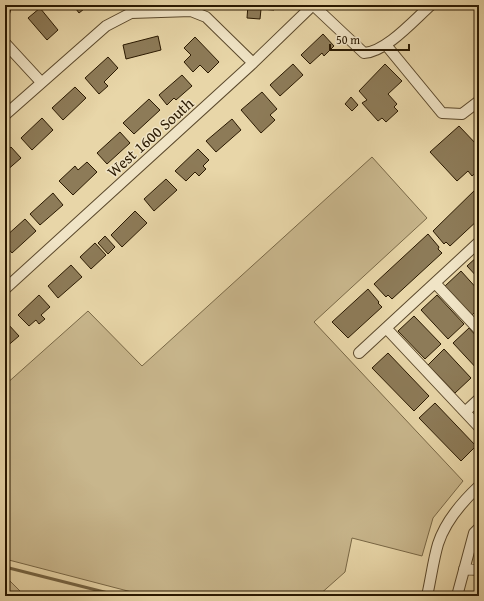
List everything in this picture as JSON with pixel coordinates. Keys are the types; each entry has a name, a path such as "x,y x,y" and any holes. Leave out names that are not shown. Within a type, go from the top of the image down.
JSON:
{"street":[{"path":"313,5 364,53 370,53 386,45 430,5"},
{"name":"West 1600 South","path":"5,288 253,63 313,5"},
{"path":"5,115 106,26 131,13 191,12 206,17 253,63"},
{"path":"5,43 41,82"},
{"path":"386,45 442,113 462,114 479,101"},
{"path":"359,353 479,242"},
{"path":"435,283 479,330"},
{"path":"386,328 479,427"},
{"path":"465,412 479,399"},
{"path":"427,596 442,537 456,512 479,486"},
{"path":"457,596 474,533 479,528"},
{"path":"464,569 479,570"}],"shaded area":[{"path":"372,157 427,218 314,322 463,481 433,518 422,556 352,538 345,572 318,596 147,596 5,559 5,385 88,311 142,366"},
{"path":"5,576 25,596 5,596"}],"building":[{"path":"5,5 12,5 8,19 5,19"},
{"path":"73,5 89,5 79,13"},
{"path":"248,5 274,5 274,10 261,9 260,19 247,18"},
{"path":"40,8 58,30 47,40 28,18"},
{"path":"323,34 334,46 324,56 322,53 310,64 301,55"},
{"path":"158,36 161,50 126,59 123,45"},
{"path":"195,37 219,62 208,73 200,65 193,72 184,62 191,55 184,48"},
{"path":"108,57 118,68 104,82 108,86 99,94 85,78"},
{"path":"293,64 303,75 280,96 270,85"},
{"path":"385,64 402,81 388,94 397,104 394,107 398,111 386,122 382,118 378,121 362,103 367,100 359,91"},
{"path":"182,75 192,86 176,100 174,98 167,105 159,95"},
{"path":"75,87 86,98 63,120 52,108"},
{"path":"262,92 277,109 270,115 275,120 261,133 241,110"},
{"path":"351,97 358,105 352,111 345,104"},
{"path":"149,99 160,110 134,134 123,123"},
{"path":"42,118 53,130 32,150 21,138"},
{"path":"232,119 241,130 216,152 206,141"},
{"path":"459,126 479,147 479,170 472,176 468,171 457,181 430,152"},
{"path":"120,132 130,143 107,164 97,153"},
{"path":"11,147 21,158 5,172 5,152"},
{"path":"198,149 209,160 203,166 206,169 199,176 195,172 186,181 175,171"},
{"path":"87,162 97,172 73,195 59,181 75,166 78,170"},
{"path":"166,179 177,190 154,211 144,199"},
{"path":"479,186 479,219 450,246 446,242 444,244 433,231"},
{"path":"53,193 63,205 40,225 30,214"},
{"path":"135,211 147,223 122,247 111,235"},
{"path":"25,219 36,231 12,253 5,245 5,237"},
{"path":"428,234 442,253 392,299 388,295 386,297 374,284"},
{"path":"105,236 115,247 108,254 98,243"},
{"path":"95,243 106,255 91,269 80,257"},
{"path":"479,255 479,279 467,266"},
{"path":"71,265 82,277 58,298 48,286"},
{"path":"461,271 479,291 479,308 472,315 445,286"},
{"path":"368,289 382,307 348,338 332,322"},
{"path":"39,295 50,307 41,315 45,319 39,324 36,320 29,326 18,315"},
{"path":"437,295 464,324 448,339 421,310"},
{"path":"414,316 441,344 425,359 398,331"},
{"path":"8,324 19,336 5,348 5,327"},
{"path":"469,328 479,339 479,371 453,343"},
{"path":"444,349 471,378 455,393 428,365"},
{"path":"388,353 429,396 414,411 372,368"},
{"path":"435,403 476,446 461,461 419,418"}],"waterway":[{"path":"5,567 120,596"}]}
